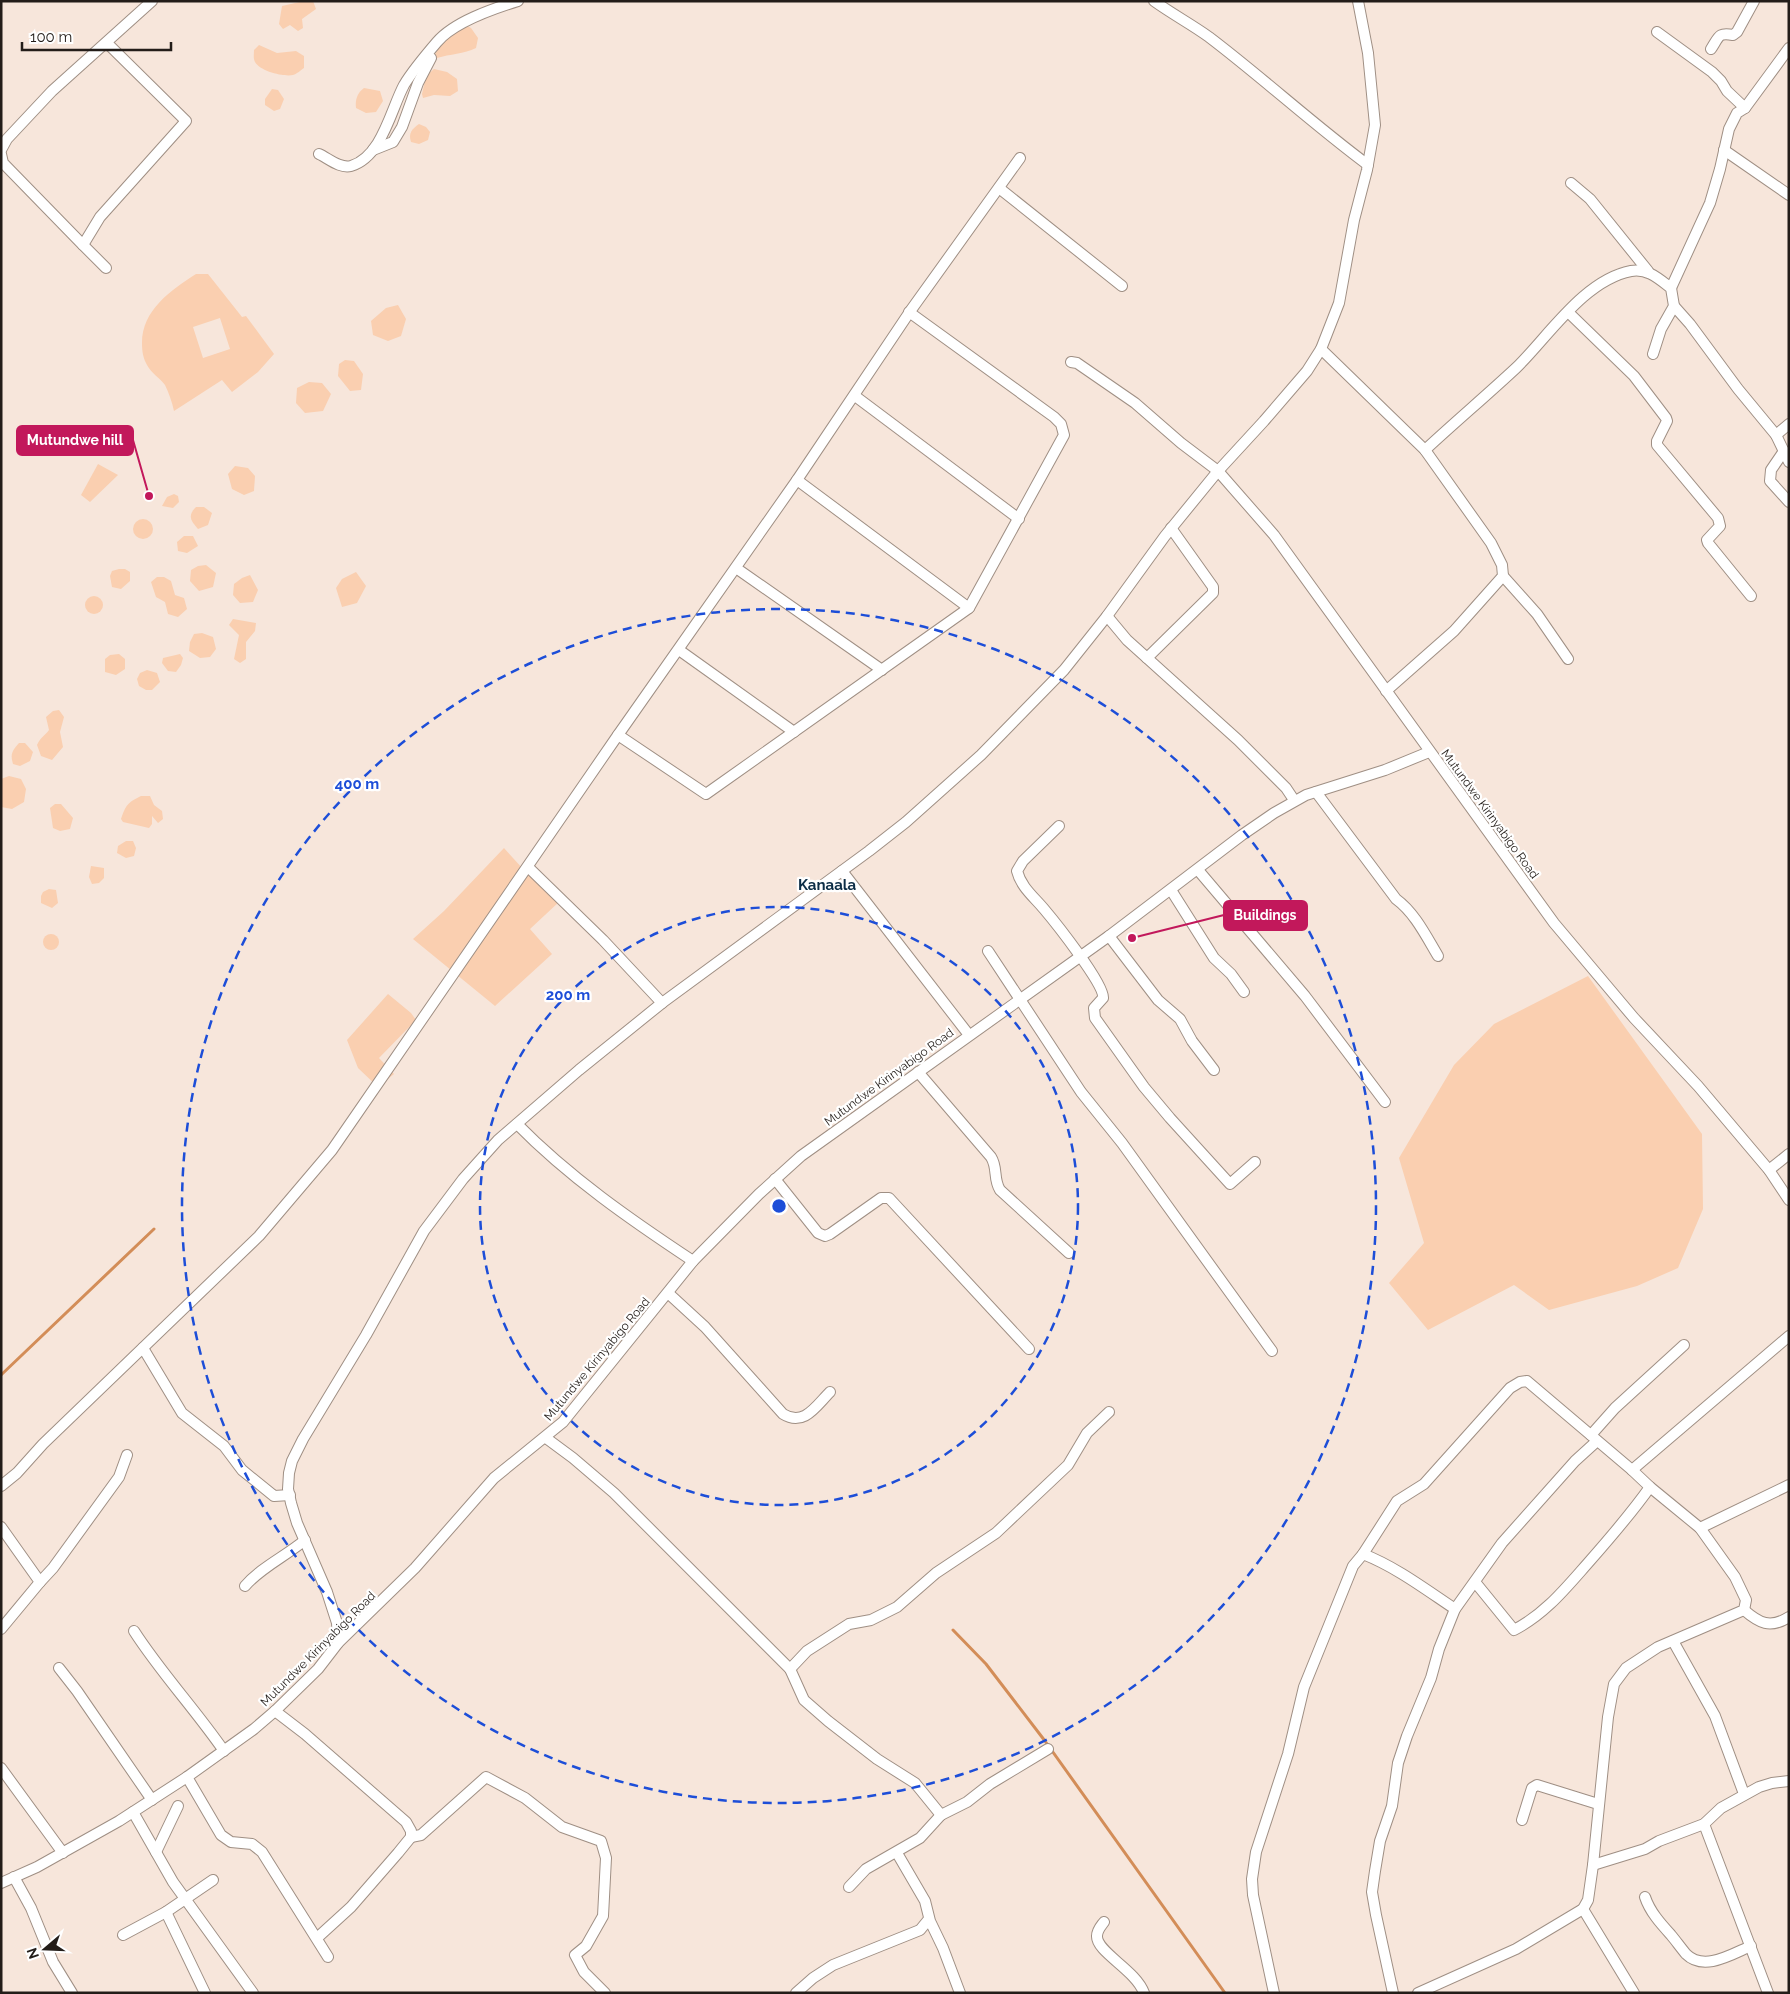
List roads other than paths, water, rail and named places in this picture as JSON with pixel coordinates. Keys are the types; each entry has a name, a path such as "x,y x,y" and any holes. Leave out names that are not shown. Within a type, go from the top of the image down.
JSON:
{"street":[{"path":"106,268 3,163 1,152 7,139 52,91 107,44 152,1"},
{"path":"320,154 342,166 350,166 373,150 384,132 404,86 442,38 471,19 518,1"},
{"path":"1154,1 1207,36 1304,113 1350,153 1368,165"},
{"path":"338,1643 337,1623 327,1592 297,1523 290,1495 289,1473 292,1461 384,1304 424,1231 463,1179 498,1140 662,1002 906,822 981,755 1064,670 1218,471 1307,371 1321,348 1339,304 1354,220 1373,142 1375,114 1365,37 1358,1"},
{"path":"1712,49 1720,34 1733,35 1737,32 1754,1"},
{"path":"1657,32 1712,72 1727,91 1745,108"},
{"path":"83,245 100,217 186,121 107,44"},
{"path":"1789,48 1745,108 1738,113 1729,129 1710,203 1671,288 1674,306 1690,324 1738,389 1776,434 1789,462"},
{"path":"1724,150 1789,195"},
{"path":"1,1486 17,1473 43,1444 259,1236 332,1150 618,735 855,396 909,312 1020,158"},
{"path":"1570,183 1590,200 1648,272 1671,288"},
{"path":"999,188 1122,286"},
{"path":"1425,450 1516,368 1584,297 1621,274 1640,270 1648,272"},
{"path":"1653,354 1661,329 1674,306"},
{"path":"618,735 706,794 969,608 1064,435 1061,424 1054,417 909,312"},
{"path":"1568,312 1634,376 1666,418 1667,422 1657,441 1657,445 1718,518 1720,526 1707,540 1708,543 1751,596"},
{"path":"1321,348 1425,450 1491,543 1502,565 1503,576 1537,614 1568,659"},
{"path":"1071,362 1077,363 1135,403 1181,443 1218,471 1274,535 1429,752"},
{"path":"855,396 1019,519"},
{"path":"1776,434 1789,424"},
{"path":"1784,451 1771,470 1770,481 1789,502"},
{"path":"797,480 969,608"},
{"path":"1147,658 1214,590 1172,528"},
{"path":"736,568 882,670"},
{"path":"1386,691 1454,631 1503,576"},
{"path":"1107,616 1127,640 1238,740 1286,788 1294,800"},
{"path":"679,650 794,732"},
{"name":"Mutundwe Kirinyabigo Road","path":"1,1883 63,1853 133,1812 224,1751 274,1711 318,1669 338,1643 415,1568 494,1478 546,1438 563,1422 693,1261 800,1156 1109,936 1242,835 1294,800 1385,770 1429,752 1554,923 1634,1018 1698,1086 1769,1170 1789,1200"},
{"path":"1316,792 1396,899 1416,919 1438,956"},
{"path":"1059,826 1023,861 1017,871 1019,879 1026,889 1080,956 1102,989 1104,995 1094,1008 1095,1018 1144,1087 1230,1184 1255,1162"},
{"path":"528,867 603,940 662,1002"},
{"path":"1198,870 1306,996 1385,1102"},
{"path":"842,871 969,1035"},
{"path":"1171,890 1214,958 1231,974 1244,992"},
{"path":"1109,936 1158,1000 1180,1019 1192,1041 1214,1070"},
{"path":"988,951 1080,1092 1128,1150 1272,1351"},
{"path":"918,1072 991,1157 995,1166 995,1183 1000,1190 1069,1253"},
{"path":"517,1124 543,1150 586,1185 639,1225 693,1261"},
{"path":"1769,1170 1789,1154"},
{"path":"775,1179 818,1233 825,1236 881,1198 889,1198 1029,1349"},
{"path":"668,1293 705,1327 783,1414 797,1420 805,1417 830,1392"},
{"path":"1632,1470 1789,1336"},
{"path":"1393,1993 1373,1900 1372,1892 1375,1871 1380,1841 1392,1806 1398,1763 1455,1609 1502,1543 1575,1461 1615,1408 1684,1346"},
{"path":"143,1348 182,1413 224,1446 242,1470 274,1496 290,1495"},
{"path":"1274,1993 1253,1895 1252,1879 1256,1852 1288,1754 1304,1687 1350,1573 1397,1501 1424,1484 1510,1388 1520,1382 1527,1381 1535,1386 1650,1487 1700,1528 1735,1577 1746,1600 1744,1610"},
{"path":"790,1669 807,1651 849,1624 871,1620 897,1607 936,1574 996,1534 1068,1465 1087,1433 1108,1412"},
{"path":"546,1438 614,1493 790,1669 804,1700 828,1722 877,1759 915,1783 941,1815"},
{"path":"1,1629 53,1568 119,1477 127,1455"},
{"path":"1700,1528 1789,1485"},
{"path":"1475,1582 1514,1630 1530,1622 1568,1587 1630,1516 1650,1487"},
{"path":"1,1527 40,1582"},
{"path":"245,1586 253,1577 305,1540"},
{"path":"1363,1554 1395,1569 1455,1609"},
{"path":"1744,1610 1756,1621 1764,1624 1774,1623 1789,1617"},
{"path":"1418,1993 1516,1949 1582,1909 1588,1900 1593,1866 1598,1804 1614,1684 1626,1668 1658,1647 1744,1610"},
{"path":"134,1631 151,1658 206,1725 224,1751"},
{"path":"1674,1641 1715,1716 1744,1794"},
{"path":"60,1668 152,1800"},
{"path":"274,1711 305,1734 406,1822 412,1831 411,1837 351,1908 316,1938"},
{"path":"849,1888 866,1869 897,1853 920,1838 941,1815 967,1802 990,1784 1048,1749"},
{"path":"1,1768 63,1853"},
{"path":"187,1777 221,1835 231,1842 252,1844 262,1852 328,1957"},
{"path":"411,1837 421,1836 486,1777 525,1798 562,1826 601,1841 606,1858 603,1916 586,1946 575,1955 584,1972 605,1993"},
{"path":"1593,1866 1644,1849 1659,1841 1704,1824 1722,1808 1744,1794 1772,1783 1789,1781"},
{"path":"1522,1820 1532,1788 1537,1785 1598,1804"},
{"path":"156,1852 178,1806"},
{"path":"133,1812 185,1900 253,1993"},
{"path":"1704,1824 1768,1993"},
{"path":"897,1853 925,1901 929,1919 943,1948 960,1993"},
{"path":"14,1878 31,1908 53,1962 72,1993"},
{"path":"123,1935 166,1912 213,1880"},
{"path":"1645,1897 1648,1905 1664,1928 1688,1955 1701,1962 1718,1960 1751,1946"},
{"path":"1582,1909 1634,1993"},
{"path":"166,1912 206,1993"},
{"path":"796,1993 832,1965 920,1930 929,1919"},
{"path":"1104,1922 1097,1934 1103,1950 1136,1977 1144,1993"}],"waterway":[{"path":"1,1375 154,1229"},
{"path":"953,1630 986,1664 1045,1741 1225,1993"}],"place":[{"name":"Mutundwe hill","path":"149,496"},
{"name":"Buildings","path":"1132,938"}],"district":[{"name":"Kanaala","path":"827,885"}]}
